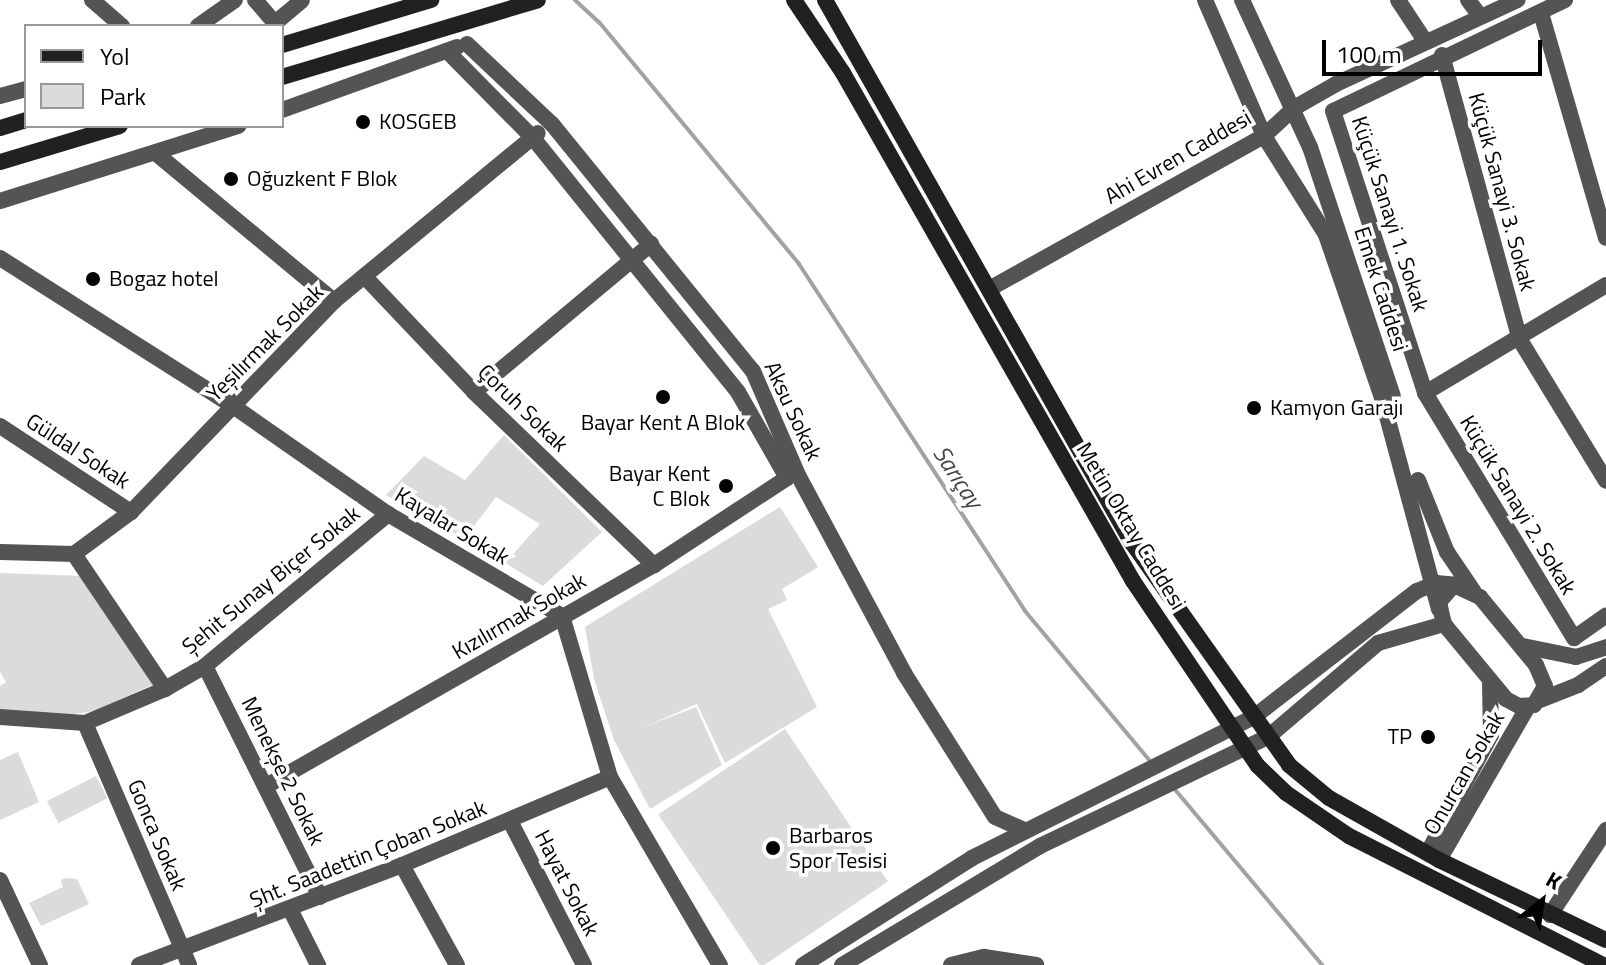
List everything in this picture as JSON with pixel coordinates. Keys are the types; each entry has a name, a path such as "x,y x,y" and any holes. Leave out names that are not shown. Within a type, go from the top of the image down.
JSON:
{"main road":[{"path":"284,44 429,0"},
{"path":"284,76 538,0"},
{"name":"Metin Oktay Caddesi","path":"794,0 843,73 1133,581 1245,750 1286,793 1349,836 1603,965"},
{"name":"Metin Oktay Caddesi","path":"825,0 1132,543 1289,765 1329,798 1434,856 1606,940"},
{"path":"0,128 24,121"},
{"path":"0,162 113,128"}],"street":[{"path":"92,0 120,24"},
{"path":"201,24 235,0"},
{"path":"255,0 275,23 302,0"},
{"path":"1205,0 1264,136 1326,235 1410,491 1430,586 1442,616 1506,699 1533,704 1578,685 1606,666"},
{"name":"Emek Caddesi","path":"1242,0 1294,108 1349,257 1426,506 1468,588 1520,645 1544,679 1533,704"},
{"path":"1398,0 1425,41"},
{"path":"1468,0 1480,16"},
{"name":"Ahi Evren Caddesi","path":"989,289 1264,136 1294,108 1425,41 1518,0"},
{"name":"Küçük Sanayi 1. Sokak","path":"1425,393 1333,111 1442,55 1565,0"},
{"path":"1541,13 1606,238"},
{"path":"284,109 467,44 461,23"},
{"name":"Aksu Sokak","path":"467,44 552,124 753,371 798,475 904,673 995,817 1026,831"},
{"name":"Aksu Sokak","path":"447,51 532,137 738,392 787,478"},
{"name":"Küçük Sanayi 3. Sokak","path":"1442,55 1520,340 1606,481"},
{"path":"0,96 24,90"},
{"name":"Yeşilırmak Sokak","path":"74,554 131,512 334,301 532,137 552,124"},
{"path":"0,201 158,155 232,128"},
{"path":"158,155 334,301"},
{"path":"474,392 651,244"},
{"name":"Kayalar Sokak","path":"0,258 233,406 388,514 562,616"},
{"name":"Çoruh Sokak","path":"365,277 474,392 654,565"},
{"path":"1425,393 1520,340 1606,285"},
{"name":"Küçük Sanayi 2. Sokak","path":"1425,393 1574,638 1606,616"},
{"name":"Güldal Sokak","path":"0,426 131,512"},
{"name":"Kızılırmak Sokak","path":"268,785 654,565 787,478"},
{"name":"Şehit Sunay Biçer Sokak","path":"0,717 85,723 165,689 205,666 388,514"},
{"path":"0,552 74,554 165,689"},
{"path":"803,965 1026,831 1255,716 1430,586 1468,588"},
{"path":"1442,616 1441,594 1468,588"},
{"path":"562,616 610,777 720,965"},
{"path":"842,965 1040,846 1268,737 1378,643 1442,616"},
{"path":"1520,645 1555,656 1576,657 1606,647"},
{"name":"Menekşe 2 Sokak","path":"205,666 268,785 320,897"},
{"name":"Onurcan Sokak","path":"1434,856 1491,735 1490,681"},
{"name":"Onurcan Sokak","path":"1434,856 1533,704"},
{"name":"Gonca Sokak","path":"85,723 186,958"},
{"name":"Şht. Saadettin Çoban Sokak","path":"139,965 186,958 290,909 510,821 610,777"},
{"name":"Hayat Sokak","path":"510,821 584,965"},
{"path":"1550,915 1606,830"},
{"path":"402,865 457,965"},
{"path":"0,880 40,965"},
{"path":"290,909 318,965"},
{"path":"951,965 984,957 1036,965"}],"green space":[{"path":"504,435 602,532 543,586 505,563 540,524 496,497 464,539 386,495 424,456 465,480"},
{"path":"780,507 818,567 782,589 787,600 768,609 817,707 725,763 697,704 644,727 696,707 722,765 650,809 614,740 594,679 585,627"},
{"path":"0,573 84,576 154,684 94,711 56,717 0,711 0,686 6,682 0,672"},
{"name":"Barbaros Spor Tesisi","path":"785,729 888,882 764,965 760,965 658,815"},
{"path":"18,752 39,802 0,820 0,760"},
{"path":"96,776 107,798 58,823 47,801"},
{"path":"77,879 89,904 41,926 29,903 63,887 61,880"}],"waterway":[{"name":"Sarıçay","path":"575,0 599,22 799,264 1025,611 1150,761"},
{"name":"Sarıçay","path":"1172,786 1322,965"}],"place":[{"name":"KOSGEB","path":"363,122"},
{"name":"Oğuzkent F Blok","path":"231,179"},
{"name":"Bogaz hotel","path":"93,279"},
{"name":"Bayar Kent A Blok","path":"663,397"},
{"name":"Kamyon Garajı","path":"1254,408"},
{"name":"Bayar Kent C Blok","path":"726,486"},
{"name":"TP","path":"1428,737"},
{"name":"Barbaros Spor Tesisi","path":"773,848"}]}
